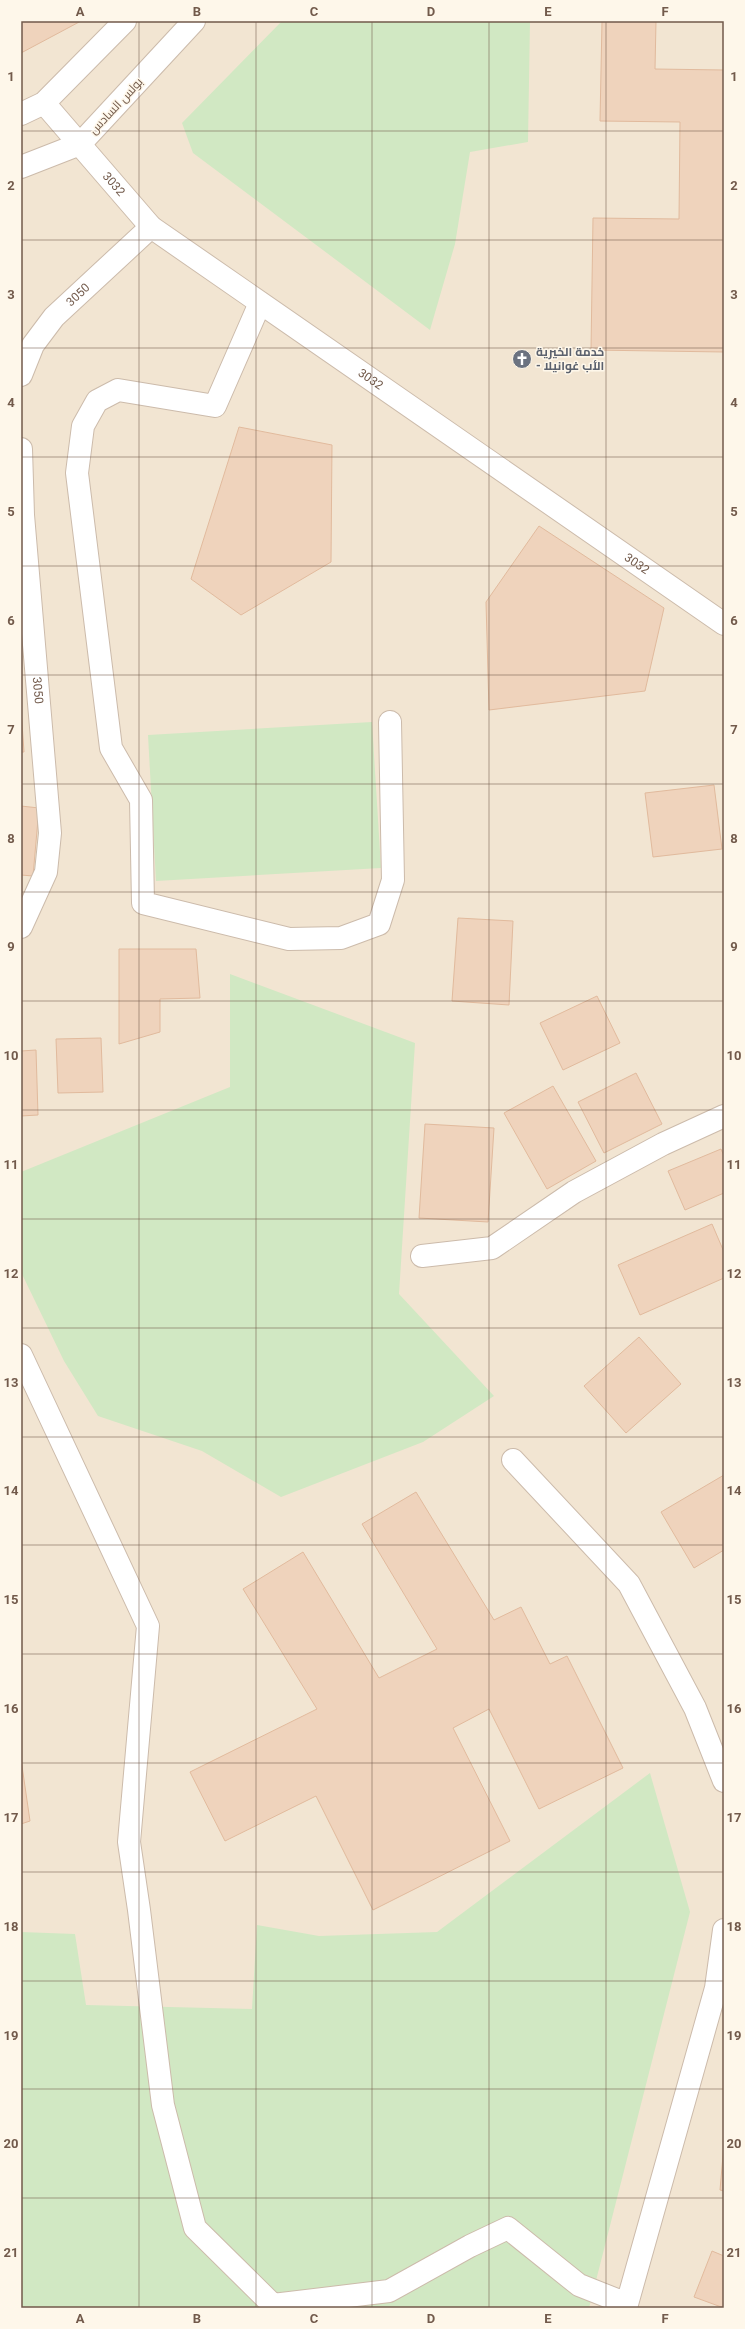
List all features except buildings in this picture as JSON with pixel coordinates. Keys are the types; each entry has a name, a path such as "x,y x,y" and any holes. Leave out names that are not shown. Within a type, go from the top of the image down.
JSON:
{"street":[{"path":"21,114 44,103 124,21"},
{"name":"بولس السادس","path":"21,167 80,144 194,21"},
{"name":"3032","path":"44,103 151,227 724,624"},
{"name":"3050","path":"21,375 33,345 54,317 151,227"},
{"path":"260,303 215,406 118,390 96,401 83,426 77,474 111,748 141,800 143,903 289,939 341,938 379,924 393,880 390,722"},
{"name":"3050","path":"21,449 23,515 50,833 46,872 21,927"},
{"path":"422,1256 492,1248 574,1192 663,1144 724,1116"},
{"path":"21,1355 148,1626 128,1842 139,1910 163,2105 195,2228 273,2305 389,2290 470,2246 508,2228 579,2285 627,2304 716,1988 724,1930"},
{"path":"513,1460 629,1584 695,1708 724,1781"}],"shaded area":[{"path":"21,21 724,21 724,2308 21,2308"}],"green space":[{"path":"282,21 530,21 528,142 470,152 455,244 430,330 193,153 182,123"},
{"path":"372,722 381,868 156,881 148,735"},
{"path":"230,974 415,1043 399,1294 494,1396 423,1442 281,1497 202,1451 98,1416 64,1361 21,1272 21,1172 230,1087"},
{"path":"650,1773 690,1912 589,2308 21,2308 21,1932 75,1934 86,2005 252,2009 257,1925 319,1936 437,1932"}],"place":[{"name":"خدمة الخيرية - الأب غوانيلا","path":"522,359"}]}
